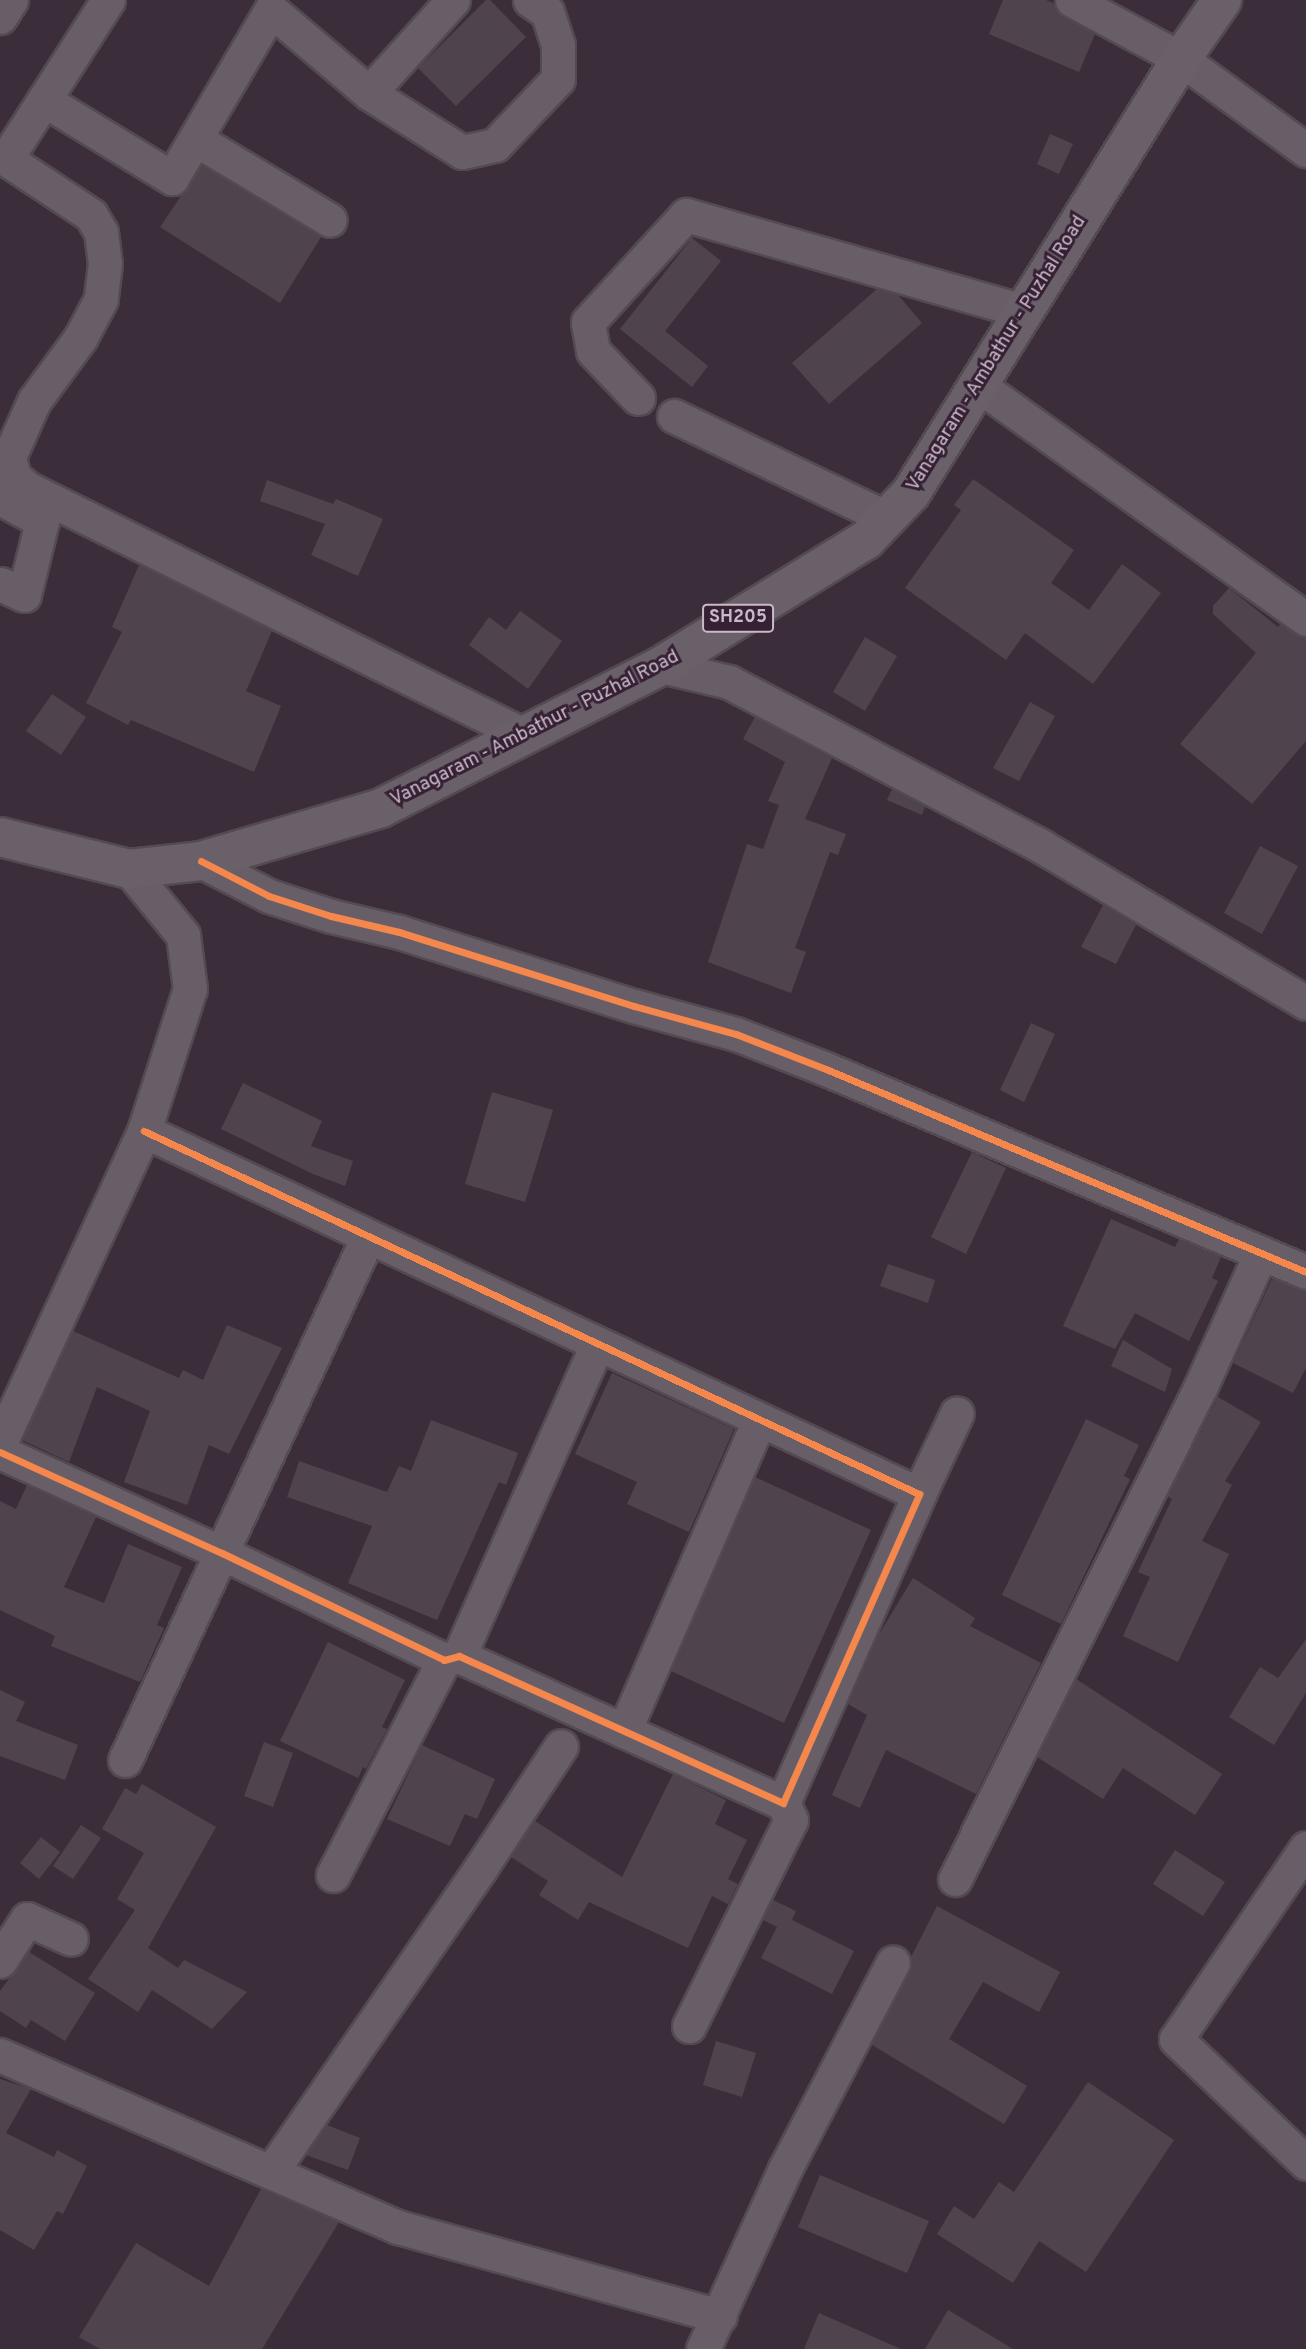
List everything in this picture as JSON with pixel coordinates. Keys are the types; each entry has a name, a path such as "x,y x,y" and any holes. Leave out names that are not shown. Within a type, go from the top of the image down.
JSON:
{"main road":[{"name":"Vanagaram - Ambathur - Puzhal Road","path":"0,837 129,869 201,861 382,808 661,666 866,540 911,493 1181,59 1222,0"}],"street":[{"path":"0,18 11,0"},
{"path":"108,0 44,100 3,157 91,215 102,232 105,264 101,299 81,337 34,401 9,457 14,477 27,488 524,735"},
{"path":"369,93 453,0"},
{"path":"44,100 172,178 195,139 262,5 369,93 462,152 495,145 558,79 558,45 547,12 530,0"},
{"path":"1072,0 1181,59 1306,150"},
{"path":"195,139 330,220"},
{"path":"638,398 593,351 588,322 686,215 1024,311"},
{"path":"978,385 1306,619"},
{"path":"674,415 887,518"},
{"path":"0,498 42,522 24,595 0,584"},
{"path":"661,666 730,682 1041,846 1306,1003"},
{"path":"201,861 270,896 331,916 412,936 635,1006 736,1034 826,1069 1260,1255 1306,1272"},
{"path":"0,1443 144,1130 190,989 183,935 129,869"},
{"path":"144,1130 919,1494"},
{"path":"125,1760 368,1237"},
{"path":"955,1878 1200,1388 1260,1255"},
{"path":"333,1875 452,1658 597,1345"},
{"path":"783,1803 957,1413"},
{"path":"624,1731 760,1420"},
{"path":"0,1452 452,1658 624,1731 783,1803 791,1820 689,2026"},
{"path":"271,2172 480,1869 561,1746"},
{"path":"1306,1848 1177,2039 1306,2163"},
{"path":"0,1962 27,1919 71,1939"},
{"path":"702,2349 720,2316 785,2169 893,1962"},
{"path":"0,2055 398,2227 720,2316"}],"building":[{"path":"486,0 490,0 526,37 456,106 418,68"},
{"path":"1003,0 1046,0 1053,3 1063,17 1095,34 1079,72 989,34"},
{"path":"1050,134 1073,144 1059,174 1037,164"},
{"path":"202,165 321,237 280,303 160,227"},
{"path":"692,238 721,261 665,331 708,366 692,387 620,329"},
{"path":"877,289 898,295 922,323 829,404 792,363"},
{"path":"973,479 1074,550 1051,583 1089,610 1122,564 1161,593 1093,684 1025,633 1006,660 905,588 961,510 954,505"},
{"path":"267,480 333,504 336,499 383,519 358,576 311,555 325,524 260,501"},
{"path":"139,565 272,631 246,691 281,706 254,772 131,720 128,725 86,703 122,632 112,627"},
{"path":"1229,588 1278,627 1280,624 1306,638 1306,741 1252,804 1180,744 1256,653 1213,614 1213,606"},
{"path":"520,611 562,641 528,689 469,645 489,617 506,630"},
{"path":"865,637 897,656 865,711 833,692"},
{"path":"52,694 86,717 61,755 26,731"},
{"path":"1030,702 1055,716 1019,781 993,768"},
{"path":"755,717 832,758 805,819 846,834 838,855 830,852 795,948 806,952 791,993 708,962 747,844 763,849 779,805 768,801 785,762 743,739"},
{"path":"892,789 925,807 922,815 887,800"},
{"path":"1260,846 1298,866 1262,934 1224,913"},
{"path":"1103,905 1136,925 1116,964 1081,947"},
{"path":"1031,1023 1055,1034 1024,1102 1000,1090"},
{"path":"243,1083 322,1121 311,1146 353,1161 345,1186 313,1174 221,1129"},
{"path":"492,1092 553,1110 525,1202 465,1184"},
{"path":"972,1152 1006,1168 966,1254 931,1237"},
{"path":"1111,1219 1175,1247 1179,1239 1221,1257 1212,1278 1218,1281 1189,1341 1135,1313 1115,1349 1063,1326"},
{"path":"888,1264 935,1280 928,1303 880,1286"},
{"path":"1272,1279 1306,1291 1306,1368 1293,1393 1233,1363"},
{"path":"227,1325 282,1348 229,1454 209,1445 187,1505 124,1482 150,1411 97,1387 69,1462 22,1440 73,1331 179,1378 183,1370 203,1380"},
{"path":"1123,1340 1172,1369 1165,1392 1111,1366"},
{"path":"612,1373 734,1429 689,1532 627,1504 637,1482 575,1454"},
{"path":"1218,1397 1261,1422 1225,1481 1232,1485 1202,1541 1229,1554 1178,1662 1123,1636 1150,1577 1138,1572 1172,1499 1167,1496"},
{"path":"1086,1419 1139,1445 1124,1476 1130,1479 1061,1624 1002,1595"},
{"path":"431,1420 518,1453 506,1485 499,1482 437,1620 348,1583 372,1526 287,1497 299,1461 387,1492 399,1466 411,1471"},
{"path":"755,1477 871,1530 784,1723 671,1671"},
{"path":"27,1485 96,1517 64,1587 104,1603 128,1544 182,1567 157,1625 164,1628 140,1682 51,1646 55,1636 0,1610 0,1501 16,1509"},
{"path":"913,1578 975,1618 970,1626 1041,1663 976,1794 886,1750 860,1808 832,1795 867,1715 848,1704 878,1636"},
{"path":"1306,1639 1306,1693 1274,1745 1229,1717 1260,1667 1278,1678"},
{"path":"328,1642 405,1680 382,1727 387,1729 366,1769 363,1767 358,1778 280,1741"},
{"path":"1076,1679 1222,1774 1195,1815 1123,1768 1103,1799 1037,1757"},
{"path":"0,1690 25,1702 16,1721 78,1745 65,1780 0,1756"},
{"path":"264,1742 293,1753 273,1807 244,1796"},
{"path":"422,1745 495,1779 477,1819 465,1814 450,1846 387,1819"},
{"path":"673,1774 726,1800 715,1824 747,1840 728,1879 738,1884 728,1904 712,1896 688,1948 589,1902 578,1920 539,1895 548,1881 511,1857 535,1821 622,1877"},
{"path":"142,1784 216,1827 148,1948 178,1968 184,1960 247,1992 212,2029 152,1990 138,2012 88,1979 135,1910 117,1899 144,1853 102,1829 125,1788 136,1794"},
{"path":"81,1825 101,1838 73,1879 53,1866"},
{"path":"41,1837 60,1852 39,1879 20,1863"},
{"path":"1175,1850 1225,1882 1203,1916 1153,1884"},
{"path":"773,1900 796,1911 792,1920 854,1951 832,1994 761,1958 777,1927 763,1920"},
{"path":"937,1906 1060,1972 1039,2012 983,1982 949,2039 1027,2086 1004,2124 872,2045 910,1971 911,1957"},
{"path":"29,1952 95,1993 65,2041 31,2020 26,2028 0,2011 0,1991"},
{"path":"716,2041 756,2053 742,2097 703,2085"},
{"path":"0,2079 31,2089 6,2133 54,2157 57,2150 87,2166 63,2214 57,2211 34,2250 0,2230"},
{"path":"1088,2082 1174,2140 1086,2272 1039,2241 1013,2283 937,2234 954,2206 974,2219 999,2182 1014,2192"},
{"path":"327,2125 360,2138 348,2170 306,2155"},
{"path":"820,2175 929,2221 907,2273 798,2227"},
{"path":"261,2189 339,2222 262,2349 100,2349 79,2337 136,2243 209,2286"},
{"path":"948,2310 1013,2349 925,2349"},
{"path":"819,2313 901,2349 804,2349"}],"cycle path":[{"path":"201,861 269,896 331,916 399,932 634,1006 736,1034 826,1069 1306,1272"},
{"path":"0,1452 222,1553 444,1660 459,1656 783,1803 919,1494 144,1131"}]}
